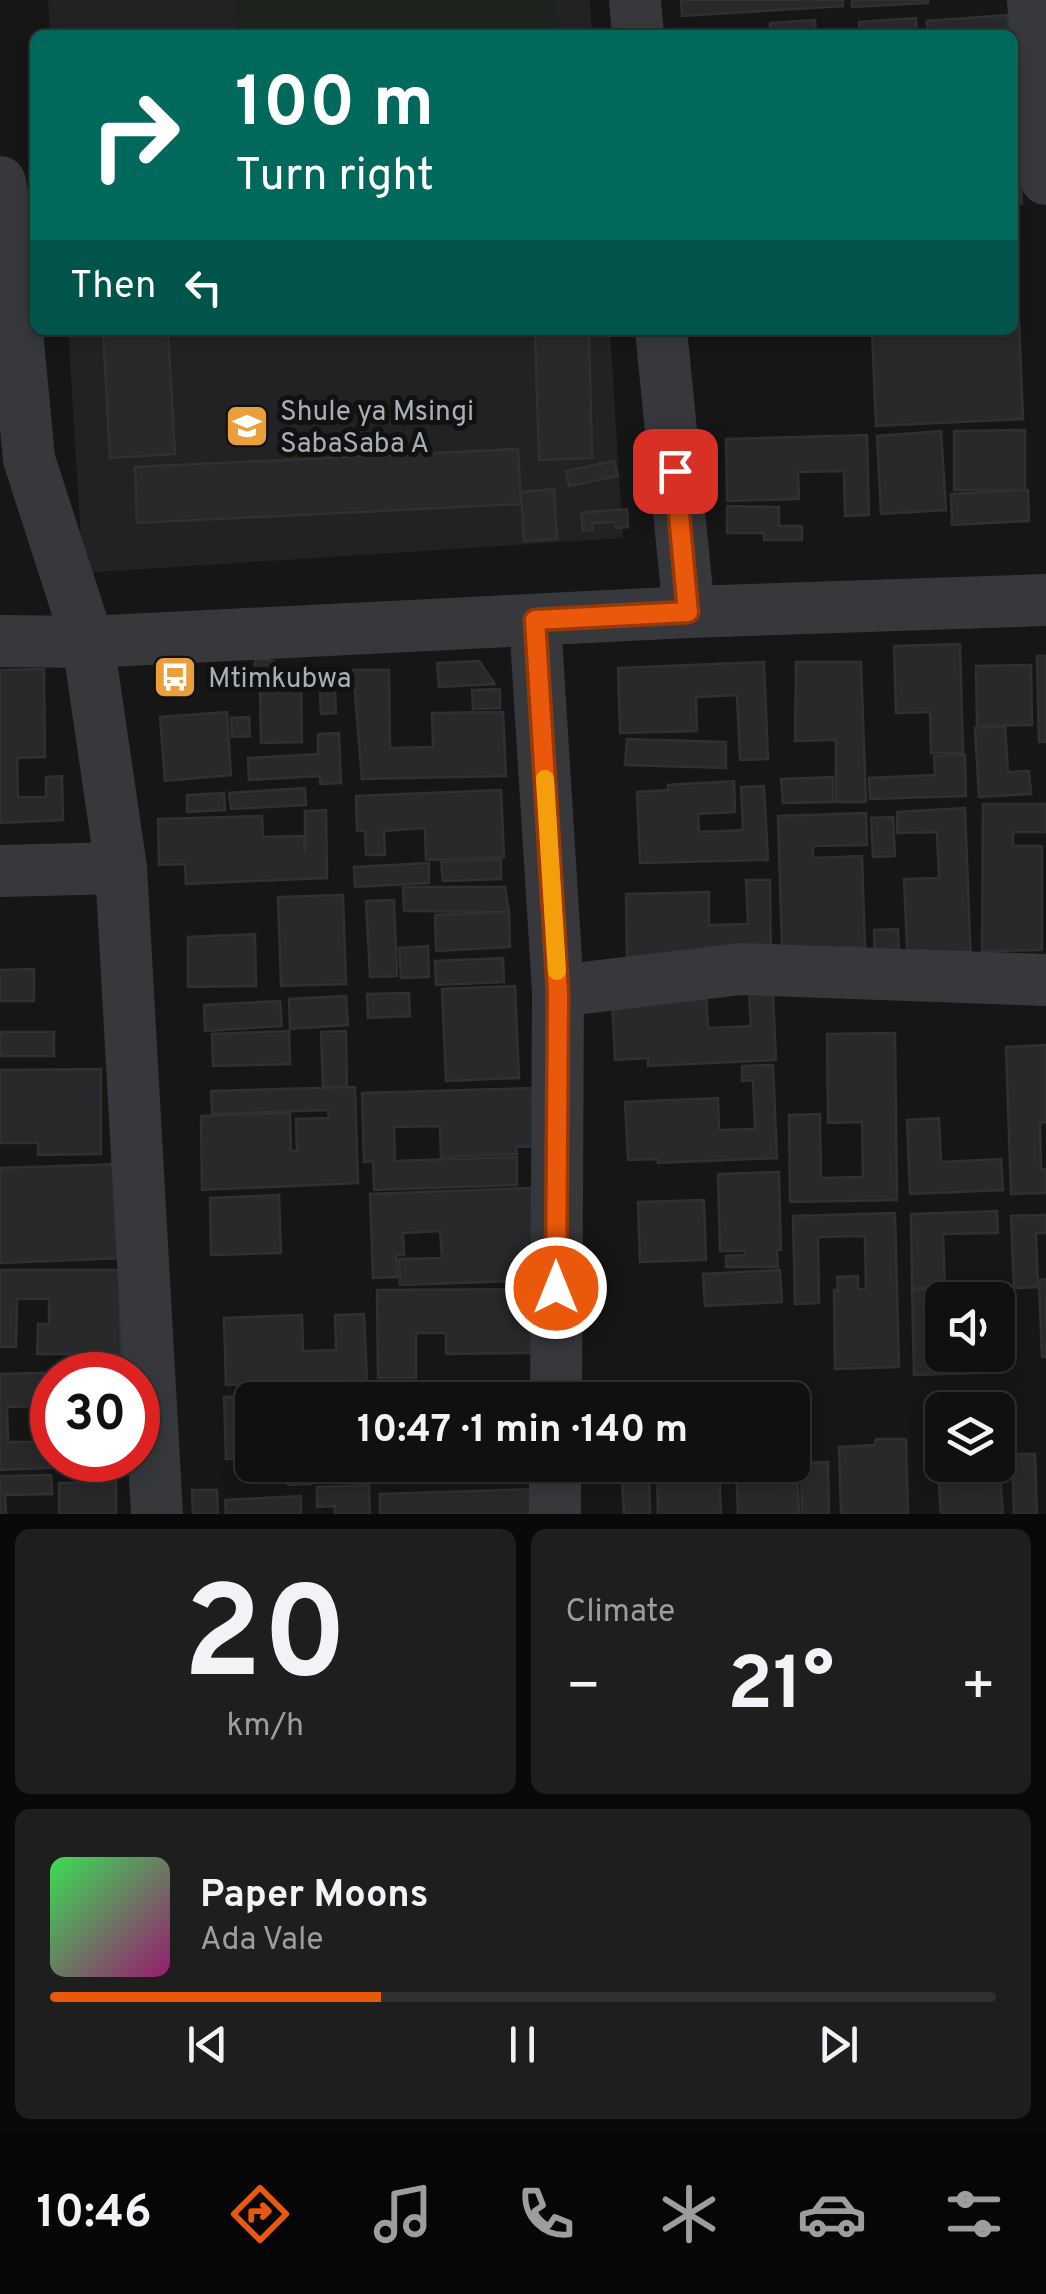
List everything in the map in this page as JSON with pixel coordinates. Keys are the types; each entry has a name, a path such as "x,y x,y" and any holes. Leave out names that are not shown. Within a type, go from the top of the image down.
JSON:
{"street":[{"path":"635,0 638,30"},
{"path":"1033,0 1046,178"},
{"path":"2,203 28,459 88,642 121,868 156,1514"},
{"path":"661,335 688,612"},
{"path":"0,641 88,642 688,612 1046,600"},
{"path":"535,620 558,992 556,1382"},
{"path":"0,871 121,868"},
{"path":"558,992 740,969 1046,980"},
{"path":"555,1482 555,1514"}],"shaded area":[{"path":"48,0 590,0 592,30 50,30"},
{"path":"234,0 553,0 554,30 236,30"},
{"path":"68,335 610,335 623,538 83,573"}],"building":[{"path":"681,0 843,0 843,6 682,16"},
{"path":"852,0 928,0 928,3 852,7"},
{"path":"1007,15 1008,30 928,30 927,21"},
{"path":"916,18 917,30 860,30 859,22"},
{"path":"815,20 816,30 770,30 770,23"},
{"path":"1018,143 1022,204 1018,204"},
{"path":"1018,320 1023,419 876,426 872,335 1018,335"},
{"path":"103,335 168,335 175,454 110,458"},
{"path":"535,335 589,335 592,458 539,460"},
{"path":"1025,430 1025,490 954,490 954,431"},
{"path":"941,431 946,510 881,514 877,436"},
{"path":"867,435 869,515 845,516 844,471 798,472 799,499 727,501 726,439"},
{"path":"518,449 521,504 137,523 135,467"},
{"path":"614,461 618,476 569,486 566,471"},
{"path":"554,489 557,539 524,541 521,492"},
{"path":"1028,490 1029,521 952,525 951,494"},
{"path":"727,506 779,507 779,526 802,526 802,540 764,540 764,533 727,533"},
{"path":"627,509 628,527 616,528 615,522 592,523 593,530 583,531 581,513"},
{"path":"960,644 963,753 931,753 930,712 896,713 894,646"},
{"path":"1037,656 1046,656 1046,742 1039,742"},
{"path":"256,658 274,661 272,673 254,670"},
{"path":"479,661 495,684 439,687 437,663"},
{"path":"764,662 768,759 740,760 737,695 696,697 697,731 620,733 618,668"},
{"path":"796,662 861,662 866,802 836,802 836,740 795,741"},
{"path":"1031,665 1032,725 977,726 976,666"},
{"path":"44,669 45,757 17,758 18,797 46,797 46,777 62,776 63,820 0,823 0,670"},
{"path":"353,670 389,670 390,748 433,747 432,713 503,712 506,776 362,779"},
{"path":"319,672 334,672 336,713 321,714"},
{"path":"260,685 301,685 302,742 261,743"},
{"path":"500,689 500,708 473,709 472,690"},
{"path":"227,712 231,775 165,781 160,717"},
{"path":"249,717 250,736 232,737 231,718"},
{"path":"1005,726 1008,772 1029,771 1031,794 979,797 975,728"},
{"path":"339,733 341,783 320,784 320,776 249,780 248,758 318,754 318,734"},
{"path":"627,739 726,742 726,768 625,765"},
{"path":"965,755 966,796 870,799 869,778 935,775 934,756"},
{"path":"833,777 833,802 783,803 781,779"},
{"path":"734,781 735,812 698,814 699,832 743,830 741,787 764,786 768,860 640,863 637,792 668,790 668,785"},
{"path":"305,788 306,805 231,809 229,793"},
{"path":"501,790 504,857 426,860 425,828 384,831 385,855 366,855 365,831 357,831 356,796"},
{"path":"224,793 225,810 187,812 187,795"},
{"path":"983,804 1046,804 1046,832 1013,832 1013,846 1042,846 1042,950 982,951"},
{"path":"965,808 971,965 908,968 904,879 939,878 937,832 897,833 897,812"},
{"path":"326,810 327,878 186,884 185,864 159,865 158,819 262,816 263,837 304,836 305,853 305,811"},
{"path":"866,813 867,845 813,846 813,858 862,856 865,947 782,950 778,816"},
{"path":"893,817 895,856 873,857 871,818"},
{"path":"501,859 501,879 443,881 441,862"},
{"path":"429,863 429,883 355,887 354,867"},
{"path":"746,880 770,880 771,959 627,963 626,894 709,892 709,925 748,924"},
{"path":"403,887 505,887 509,912 404,911"},
{"path":"343,895 346,984 281,986 278,897"},
{"path":"394,900 397,976 370,977 366,901"},
{"path":"509,912 510,947 436,951 435,915"},
{"path":"898,929 900,968 875,969 874,930"},
{"path":"255,934 256,986 188,987 188,937"},
{"path":"428,946 429,977 401,978 399,948"},
{"path":"503,958 504,982 436,985 435,961"},
{"path":"34,969 34,1001 0,1001 0,970"},
{"path":"772,974 776,1060 648,1066 648,1058 615,1060 612,997 706,992 708,1028 751,1026 748,976"},
{"path":"515,986 519,1078 446,1081 442,989"},
{"path":"409,993 410,1016 368,1018 367,994"},
{"path":"346,996 348,1025 290,1029 289,999"},
{"path":"280,1001 282,1026 205,1031 204,1005"},
{"path":"289,1031 290,1064 213,1066 212,1034"},
{"path":"346,1031 347,1087 323,1087 321,1032"},
{"path":"0,1032 54,1032 54,1056 0,1056"},
{"path":"895,1033 897,1200 790,1202 789,1115 820,1114 821,1178 863,1177 862,1122 828,1123 827,1034"},
{"path":"1046,1045 1046,1122 1040,1123 1046,1193 1011,1194 1006,1047"},
{"path":"773,1065 777,1158 658,1163 658,1159 628,1160 625,1102 718,1098 719,1130 755,1129 753,1080 742,1081 742,1066"},
{"path":"101,1069 101,1154 38,1155 38,1143 0,1143 0,1070"},
{"path":"355,1087 358,1183 202,1190 201,1116 290,1113 291,1151 297,1151 296,1119 329,1118 328,1110 212,1114 211,1091"},
{"path":"538,1088 539,1146 516,1147 517,1154 441,1157 440,1126 394,1127 395,1161 517,1157 517,1185 374,1190 373,1161 364,1162 362,1093"},
{"path":"939,1118 941,1162 1001,1159 1003,1190 910,1194 907,1120"},
{"path":"121,1164 124,1258 0,1263 0,1168"},
{"path":"779,1172 778,1267 726,1267 726,1256 745,1255 745,1251 720,1251 718,1174"},
{"path":"553,1187 544,1280 400,1285 399,1259 442,1258 440,1231 403,1233 404,1255 396,1255 397,1277 373,1278 370,1194"},
{"path":"279,1195 281,1253 211,1255 210,1198"},
{"path":"704,1200 706,1260 640,1262 638,1202"},
{"path":"997,1211 998,1233 943,1234 945,1282 925,1282 925,1288 912,1288 911,1214"},
{"path":"895,1213 899,1367 835,1369 834,1290 838,1291 837,1277 858,1276 858,1289 866,1289 865,1236 818,1237 819,1303 795,1304 793,1216"},
{"path":"1046,1215 1046,1233 1036,1233 1038,1287 1015,1288 1011,1216"},
{"path":"0,1270 132,1270 120,1304 121,1352 37,1352 38,1324 49,1324 49,1299 17,1299 16,1347 0,1347"},
{"path":"780,1270 782,1302 705,1306 703,1274"},
{"path":"1046,1279 1046,1357 1042,1357 1039,1280"},
{"path":"531,1289 531,1353 446,1354 446,1333 416,1333 416,1378 378,1378 377,1290"},
{"path":"912,1290 925,1290 925,1372 979,1373 914,1375"},
{"path":"364,1314 367,1380 226,1385 224,1318 302,1315 303,1351 336,1350 335,1315"},
{"path":"30,1373 30,1406 7,1407 8,1442 30,1442 30,1469 0,1470 0,1374"},
{"path":"224,1397 235,1397 235,1459 226,1459"},
{"path":"876,1439 906,1439 908,1514 841,1514 839,1447 875,1445"},
{"path":"1015,1454 1035,1454 1037,1514 1014,1514"},
{"path":"828,1462 829,1514 802,1514 801,1482 810,1482 810,1463"},
{"path":"30,1475 30,1482 51,1482 52,1494 5,1495 6,1514 0,1514 0,1476"},
{"path":"116,1482 116,1514 59,1514 59,1483"},
{"path":"622,1482 649,1482 650,1514 624,1514"},
{"path":"657,1482 720,1482 721,1514 658,1514"},
{"path":"737,1482 798,1482 799,1514 738,1514"},
{"path":"939,1482 1000,1482 1003,1514 941,1514"},
{"path":"369,1485 370,1514 335,1514 335,1506 317,1507 317,1487"},
{"path":"536,1489 537,1514 380,1514 380,1494"},
{"path":"192,1490 217,1490 218,1514 193,1514"},
{"path":"301,1496 301,1514 226,1514 225,1500"}],"slow traffic":[{"path":"545,779 557,971"}],"place":[{"name":"Shule ya Msingi SabaSaba A","path":"247,426"},
{"name":"Mtimkubwa","path":"175,677"}],"route":[{"path":"556,1288 558,992 535,620 688,612 675,471"}]}
